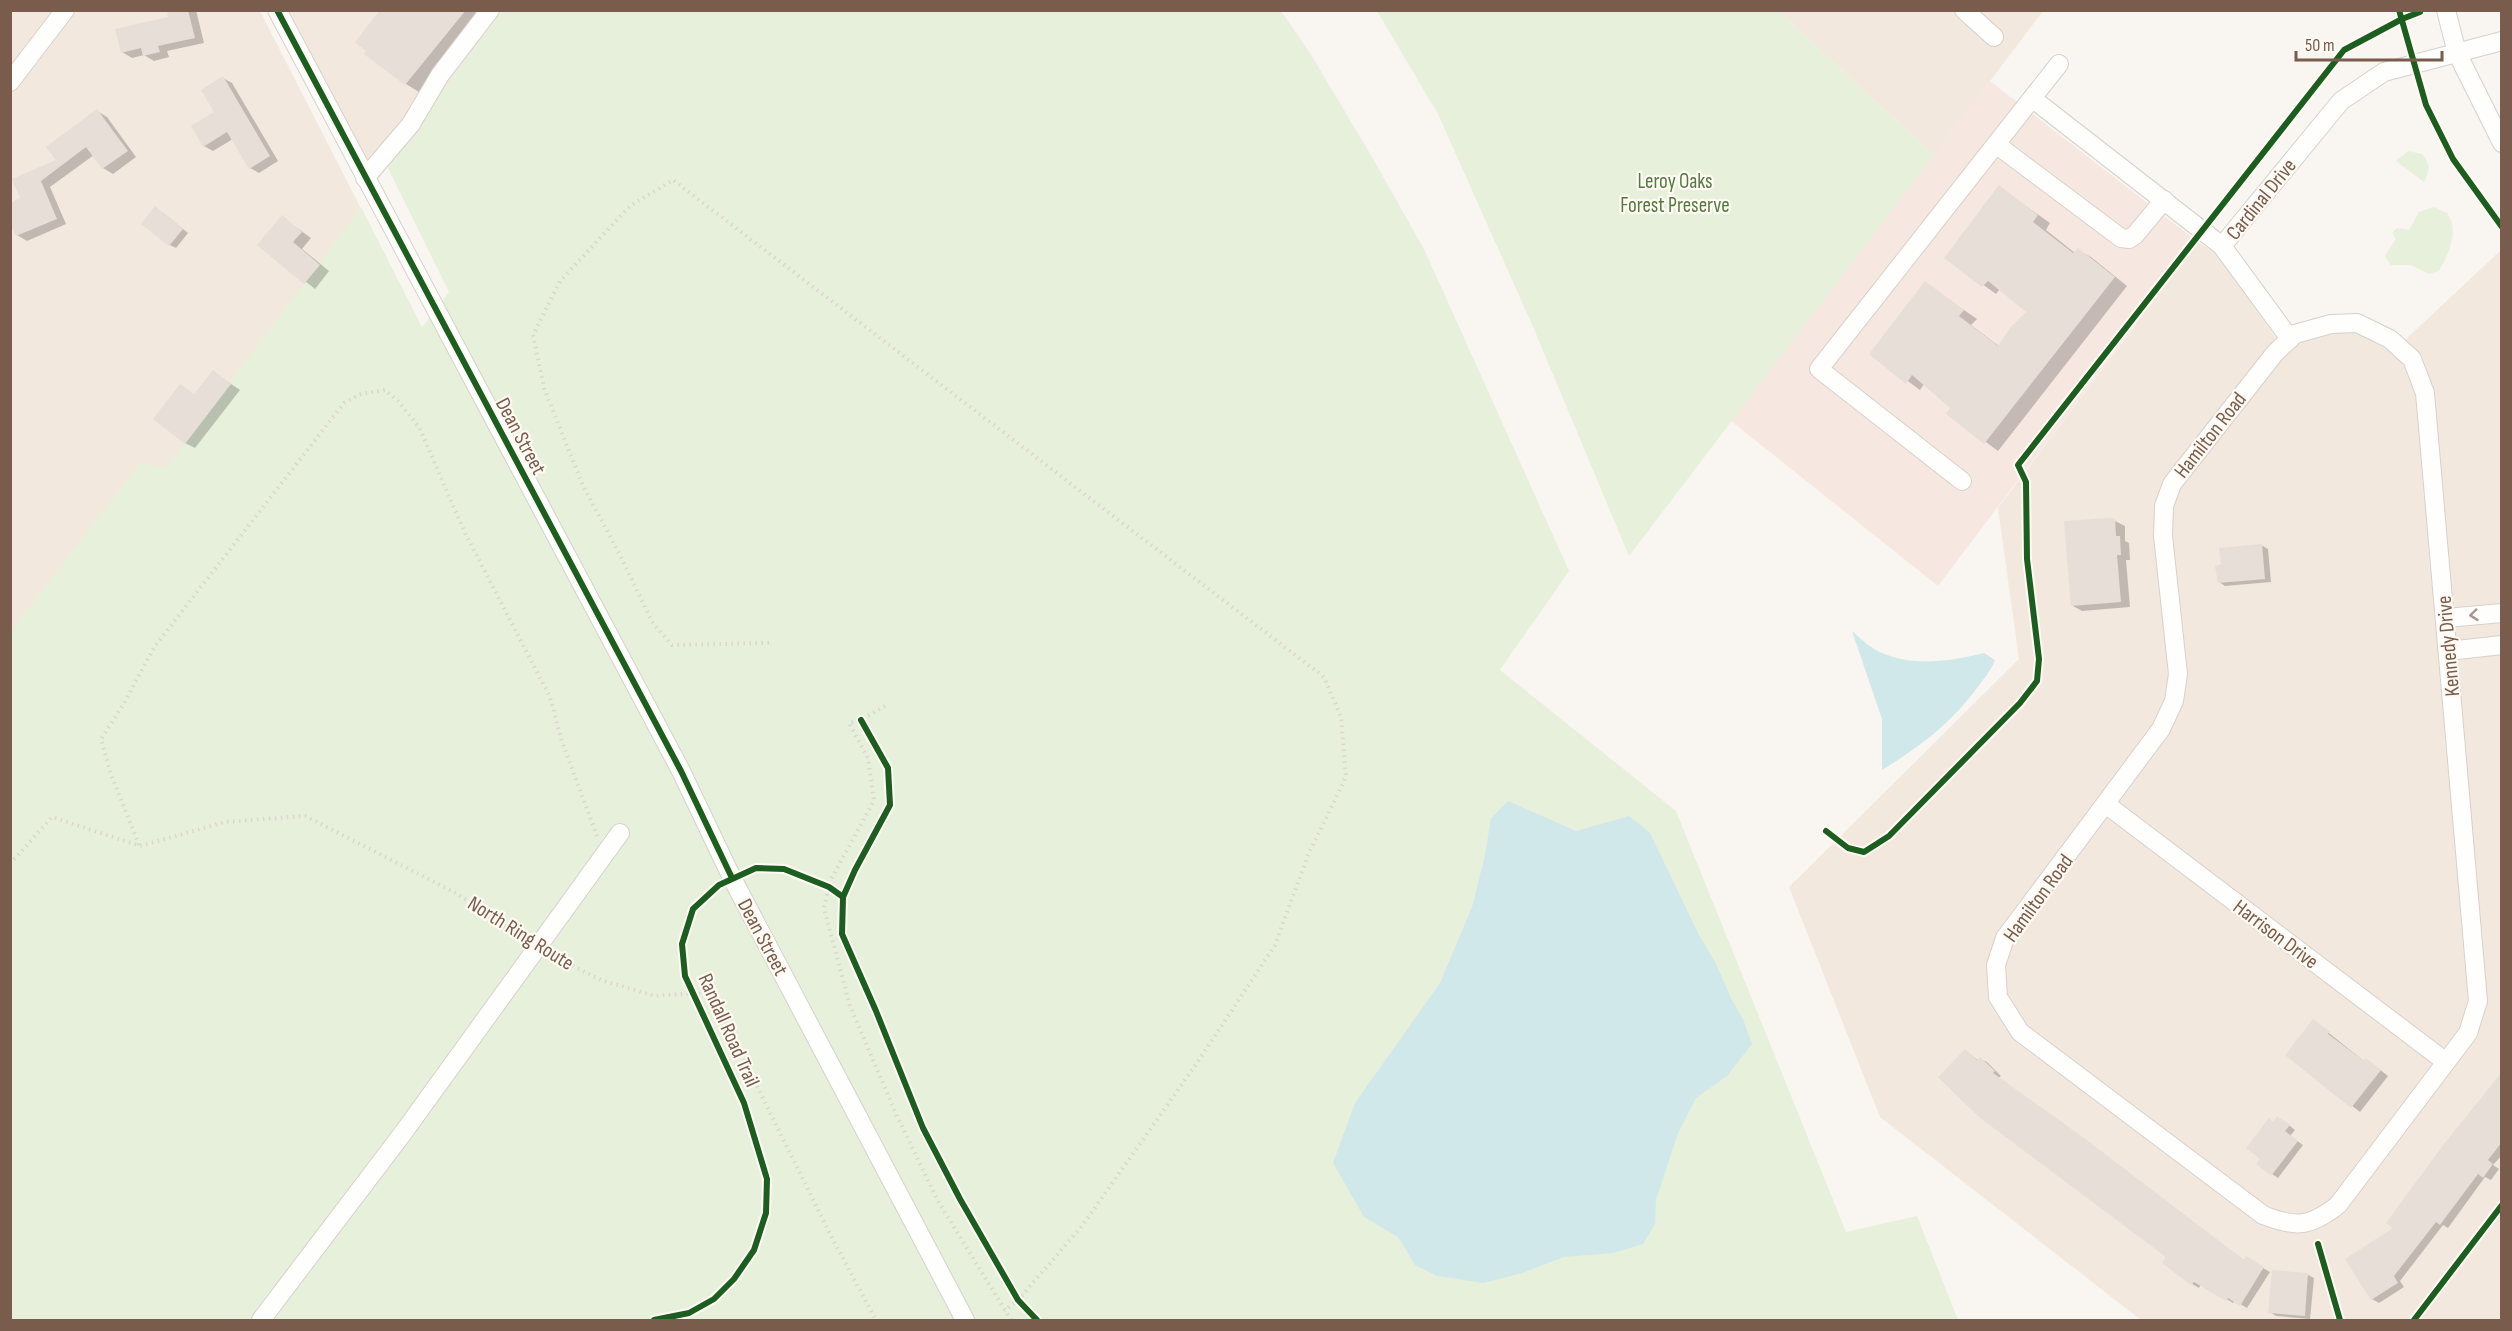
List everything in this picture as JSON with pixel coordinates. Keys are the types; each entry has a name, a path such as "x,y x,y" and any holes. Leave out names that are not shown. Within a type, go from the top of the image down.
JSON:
{"street":[{"path":"10,82 65,10"},
{"name":"Dean Street","path":"277,10 681,771 732,878 965,1320"},
{"path":"365,178 411,124 440,75 490,10"},
{"path":"1964,10 1994,38"},
{"path":"2446,10 2457,53 2502,143"},
{"name":"Cardinal Drive","path":"2033,99 2222,246 2341,101 2384,72 2502,41"},
{"path":"1962,481 1819,369 2060,64"},
{"path":"1997,144 2121,238 2129,239 2135,235 2163,200"},
{"path":"2222,246 2289,339"},
{"name":"Kennedy Drive","path":"2289,339 2295,334 2331,324 2357,323 2390,339 2412,359 2426,393 2478,1002 2468,1033 2446,1062"},
{"name":"Hamilton Road","path":"2289,339 2275,353 2172,484 2164,506 2163,536 2178,674 2174,701 2162,729 2005,938 1996,965 1998,997 2020,1032 2263,1215 2284,1223 2304,1224 2320,1219 2338,1205 2446,1062"},
{"path":"2446,618 2502,613"},
{"path":"2448,651 2502,645"},
{"name":"Harrison Drive","path":"2107,805 2446,1062"},
{"path":"261,1320 403,1133 621,833"}],"path":[{"path":"770,643 672,645 652,622 583,486 544,388 533,335 560,281 630,206 673,180 1323,677 1341,717 1346,777 1308,855 1275,945 1199,1060 1082,1226 1018,1300 1004,1311"},
{"path":"140,846 111,774 101,739 123,705 154,646 344,403 361,394 385,390 398,401 420,427 465,533 550,697 562,742 605,855"},
{"path":"885,706 861,720 849,723 868,758 874,801 843,855 829,887 824,908 850,1006 897,1116 938,1201 1011,1320"},
{"path":"861,720 867,729"},
{"path":"10,864 52,817 140,846"},
{"path":"818,882 836,892"},
{"path":"695,993 712,997 832,1238 876,1320"}],"shaded area":[{"path":"11,11 260,11 422,328 11,842"},
{"path":"285,11 502,11 376,182"},
{"path":"1778,11 2043,11 1934,155"},
{"path":"1990,81 2198,242 1938,586 1731,421"},
{"path":"2198,242 2219,256 2277,340 2314,318 2368,320 2405,340 2501,250 2501,1320 2141,1320 1880,1117 1789,887 2019,659 1998,508"}],"green space":[{"path":"502,11 1281,11 1310,53 1424,249 1569,571 1500,670 1676,811 1846,1232 1917,1216 1958,1320 11,1320 10,632 140,463 166,467 361,207 422,327 449,292 387,166"},
{"name":"Leroy Oaks Forest Preserve","path":"1377,11 1778,11 1934,155 1629,556 1534,329 1438,114"},
{"path":"2408,151 2422,154 2427,161 2428,171 2424,182 2396,161"},
{"path":"2434,207 2447,213 2451,220 2453,235 2446,258 2439,271 2429,274 2411,265 2391,265 2385,256 2396,239 2392,233 2397,228 2409,230 2419,212"}],"water":[{"path":"1852,631 1874,649 1900,659 1942,661 1984,653 1995,660 1977,688 1956,713 1922,743 1882,770 1882,719"},
{"path":"1508,801 1576,831 1629,816 1650,833 1743,1019 1752,1044 1727,1076 1696,1098 1678,1133 1656,1200 1655,1224 1643,1244 1613,1253 1564,1257 1522,1273 1483,1283 1437,1276 1415,1265 1398,1237 1364,1217 1333,1163 1355,1103 1440,983 1472,907 1485,855 1491,818"}],"building":[{"path":"167,10 188,10 195,38 158,46 160,52 143,56 141,48 121,53 115,29 168,17"},
{"path":"380,10 466,10 405,85 364,54 366,51 355,42"},
{"path":"223,76 270,156 249,169 227,132 203,147 191,126 214,112 201,90"},
{"path":"97,109 128,151 102,169 86,147 41,181 57,219 16,236 10,224 10,203 20,198 12,179 56,160 46,147"},
{"path":"1999,185 2038,215 2033,222 2073,253 2078,248 2115,277 1984,444 1946,414 1950,408 1912,375 1906,384 1869,354 1925,281 1964,310 1959,316 1998,346 2010,328 2026,312 1988,281 1982,287 1944,258"},
{"path":"155,206 183,229 169,246 141,224"},
{"path":"282,215 302,232 293,242 320,265 304,284 257,245"},
{"path":"213,370 231,384 185,444 153,419 180,384 194,394"},
{"path":"2115,519 2116,536 2120,536 2121,555 2117,555 2121,602 2071,606 2064,521"},
{"path":"2262,544 2265,579 2218,583 2215,566 2221,564 2219,548"},
{"path":"2313,1019 2330,1032 2328,1034 2364,1061 2366,1058 2381,1070 2351,1108 2285,1055"},
{"path":"1965,1049 1977,1060 1980,1057 1995,1071 1993,1073 2084,1138 2244,1260 2246,1256 2264,1267 2240,1306 2228,1298 2226,1301 2194,1282 2191,1285 2162,1263 2166,1257 1979,1117 1938,1077"},
{"path":"2502,1072 2502,1142 2488,1160 2493,1164 2483,1178 2478,1174 2440,1225 2436,1222 2394,1276 2398,1283 2371,1300 2345,1259 2393,1228 2386,1223 2444,1144"},
{"path":"2277,1116 2290,1125 2285,1131 2298,1141 2271,1176 2256,1164 2260,1159 2246,1148 2269,1118 2273,1122"},
{"path":"2272,1270 2308,1273 2305,1316 2268,1313"}],"cycle path":[{"path":"277,10 681,771 732,878"},
{"path":"2399,10 2426,105 2453,159 2502,227"},
{"path":"1826,831 1848,848 1864,852 1889,836 2020,703 2037,681 2039,659 2027,559 2026,482 2018,465 2344,50 2420,12"},
{"path":"861,720 888,768 890,805 843,897 842,934 923,1128 960,1199 1018,1300 1037,1320"},
{"name":"Randall Road Trail","path":"654,1320 689,1313 714,1299 734,1279 754,1250 766,1213 767,1179 744,1103 685,976 682,944 693,909 719,885 756,868 784,869 829,887 843,897"},
{"path":"2414,1320 2502,1205"},
{"path":"2318,1244 2340,1320"}]}
